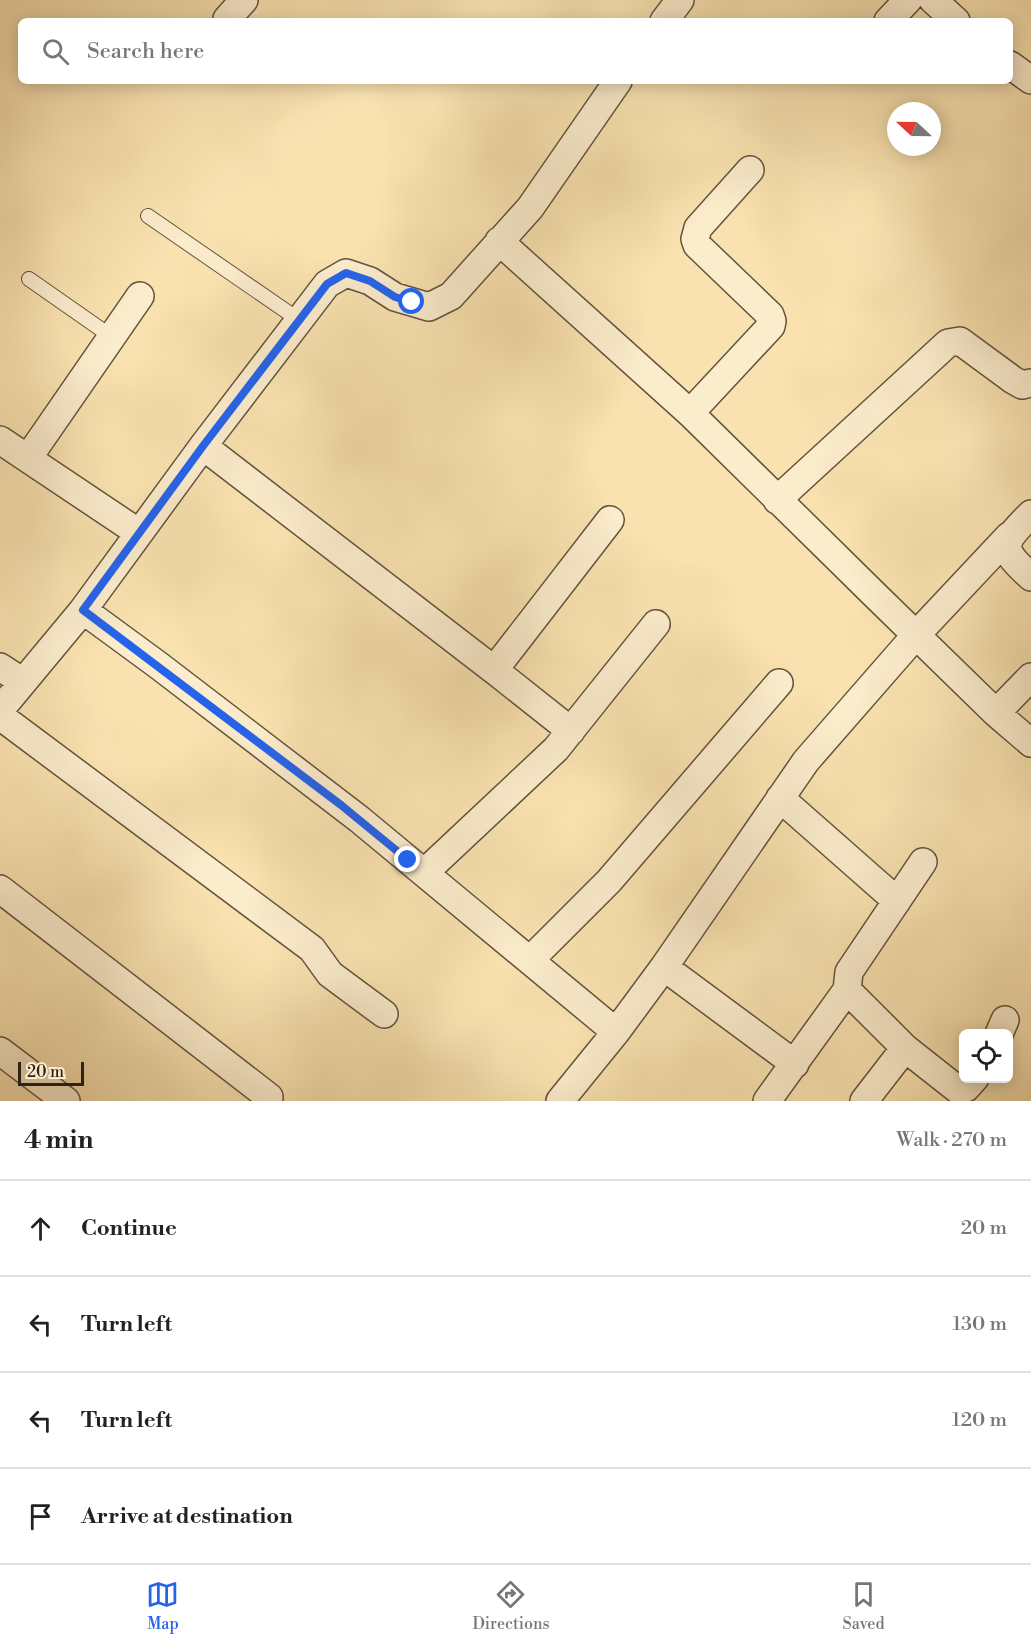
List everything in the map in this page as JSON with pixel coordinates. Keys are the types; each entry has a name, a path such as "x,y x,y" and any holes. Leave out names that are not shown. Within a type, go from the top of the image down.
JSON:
{"street":[{"path":"666,18 680,0"},
{"path":"891,18 908,0"},
{"path":"933,0 953,18"},
{"path":"1013,67 1031,80"},
{"path":"0,710 83,610 203,446 327,284 346,273 370,281 395,297 429,307 451,296 530,208 616,84"},
{"path":"690,413 771,326 770,315 697,245 695,239 698,228 750,170"},
{"path":"499,241 690,413 996,713 1031,743"},
{"path":"28,458 140,296"},
{"path":"777,500 948,343 960,341 1013,380 1022,385 1031,383"},
{"path":"0,440 139,533"},
{"path":"203,446 571,731"},
{"path":"565,1099 664,967 806,761 916,635 1031,514"},
{"path":"494,670 610,520"},
{"path":"1009,536 1007,549 1010,557 1031,577"},
{"path":"83,610 341,805 616,1032"},
{"path":"424,873 556,749 656,624"},
{"path":"0,667 23,682"},
{"path":"996,713 1031,677"},
{"path":"530,960 609,882 779,683"},
{"path":"0,716 312,949 330,974 384,1014"},
{"path":"780,798 897,901"},
{"path":"768,1101 847,990 849,972 923,862"},
{"path":"0,889 269,1097"},
{"path":"664,967 795,1064"},
{"path":"847,990 905,1048 957,1089 966,1088 970,1083"},
{"path":"864,1101 905,1048"},
{"path":"0,1052 66,1101"}],"lane":[{"path":"148,216 299,320"},
{"path":"29,279 112,337"}],"route":[{"path":"408,860 341,805 83,610 203,446 327,284 346,273 370,281 395,297 412,302"}]}
